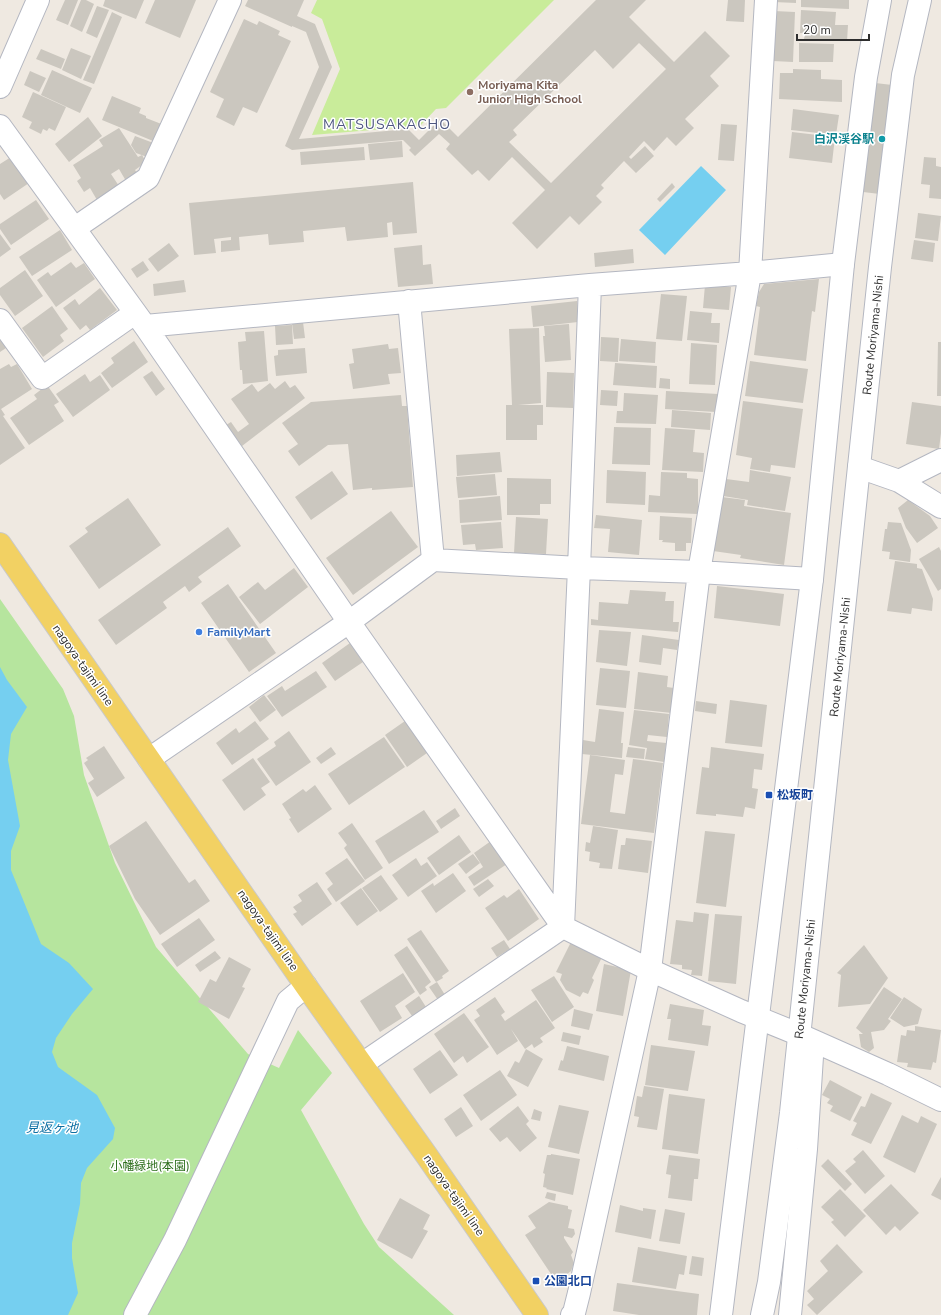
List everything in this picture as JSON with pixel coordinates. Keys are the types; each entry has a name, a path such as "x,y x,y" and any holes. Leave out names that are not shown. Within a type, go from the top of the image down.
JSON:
{"main road":[{"name":"nagoya-tajimi line","path":"0,544 306,986 537,1315"}],"street":[{"path":"0,87 38,0"},
{"path":"75,228 148,178 230,0"},
{"path":"572,1315 574,1313 579,1293 650,970 699,572 750,273 766,0"},
{"path":"721,1315 812,579 843,264 866,76 880,0"},
{"name":"Route Moriyama-Nishi","path":"762,1315 769,1282 791,1113 806,1038 805,982 880,267 903,75 920,0"},
{"path":"0,126 140,319 349,622 563,927 650,970 888,1074 941,1100"},
{"path":"0,320 42,378 140,319 409,301 843,264"},
{"path":"563,927 590,285"},
{"path":"409,301 433,560"},
{"path":"900,482 941,460"},
{"path":"859,467 900,482 941,507"},
{"path":"149,760 349,622 433,560 579,568 699,572 812,579"},
{"path":"362,1064 563,927"},
{"path":"135,1315 175,1240 288,1002 306,986"},
{"path":"790,1315 806,1149 806,1038"}],"green space":[{"path":"317,0 554,0 446,108 436,109 420,126 312,135 340,69 322,19 311,13"},
{"name":"小幡緑地(本園)","path":"0,599 63,689 74,716 84,775 115,863 156,947 248,1054 279,1068 298,1030 332,1073 301,1110 364,1224 379,1247 454,1315 0,1315"}],"water":[{"path":"701,166 726,190 665,255 639,230"},
{"name":"見返ヶ池","path":"0,667 7,680 27,707 11,734 8,760 20,826 11,851 11,870 41,944 69,963 93,989 72,1014 56,1038 52,1052 58,1067 97,1095 115,1128 113,1139 87,1168 81,1183 80,1204 72,1243 72,1258 78,1293 68,1315 0,1315"}],"building":[{"path":"65,0 78,0 68,25 56,20"},
{"path":"81,0 86,0 94,4 82,32 70,26"},
{"path":"105,0 144,0 136,19 103,6"},
{"path":"155,0 196,0 180,38 145,23"},
{"path":"248,0 304,0 297,16 315,24 332,67 299,139 408,129 419,140 440,119 458,137 596,0 646,0 629,17 674,62 705,31 730,56 710,76 719,86 685,119 694,128 676,146 667,137 654,151 644,141 629,157 631,159 645,146 654,156 636,173 624,161 601,185 604,188 596,196 602,202 579,225 570,216 537,249 512,223 545,190 512,157 489,181 478,170 472,175 446,149 450,144 439,134 415,156 409,150 411,148 403,140 292,150 285,146 319,67 306,32 245,6","holes":["639,43 666,69 551,183 509,142 517,135 513,130 595,50 613,69"]},
{"path":"728,0 745,0 744,22 726,21"},
{"path":"775,0 796,0 796,3 774,2"},
{"path":"801,0 849,0 849,9 801,7"},
{"path":"97,6 109,10 97,38 86,33"},
{"path":"801,10 836,12 835,25 848,25 847,41 804,39 805,33 800,33"},
{"path":"774,11 795,12 793,62 773,61"},
{"path":"112,12 122,17 94,84 83,80"},
{"path":"244,19 257,25 259,21 280,31 278,35 291,41 257,113 243,107 234,126 216,117 224,99 210,92"},
{"path":"799,43 834,44 833,62 799,62"},
{"path":"71,48 91,56 81,79 62,70"},
{"path":"41,49 65,59 61,69 36,59"},
{"path":"793,69 821,70 821,79 842,80 842,102 779,99 780,73 793,73"},
{"path":"52,70 92,88 80,113 41,95"},
{"path":"30,71 46,78 39,92 24,85"},
{"name":"白沢渓谷駅","path":"867,82 909,87 896,196 855,191"},
{"path":"33,92 66,107 55,131 49,128 47,131 43,129 41,134 29,128 32,122 22,117"},
{"path":"112,96 141,108 139,113 146,116 146,118 164,125 158,143 102,120"},
{"path":"793,109 839,115 836,135 791,130"},
{"path":"88,117 102,136 69,162 55,144"},
{"path":"721,124 737,125 734,161 718,160"},
{"path":"119,128 138,157 142,155 146,162 135,170 137,173 126,181 119,169 111,174 119,186 97,200 90,188 84,192 77,181 81,178 73,165 103,146 99,140"},
{"path":"792,132 835,137 832,163 789,158"},
{"path":"135,136 156,144 150,158 136,153 131,145"},
{"path":"402,141 403,157 370,160 368,144"},
{"path":"364,147 365,160 301,165 300,152"},
{"path":"11,157 29,183 4,200 0,194 0,164"},
{"path":"924,157 936,158 936,166 941,167 941,199 929,198 930,185 921,184"},
{"path":"413,182 417,233 393,235 392,222 387,223 388,237 347,241 345,227 303,231 304,242 269,245 268,234 239,237 240,250 221,252 221,241 231,240 231,237 214,239 216,253 194,255 189,203"},
{"path":"672,183 675,187 660,202 657,199"},
{"path":"36,200 49,219 11,245 0,229 0,224"},
{"path":"918,213 941,216 938,241 915,238"},
{"path":"60,230 72,250 32,276 19,257"},
{"path":"0,234 11,249 0,257"},
{"path":"914,240 935,243 933,262 911,259"},
{"path":"169,243 179,256 158,272 148,259"},
{"path":"422,245 423,265 431,264 433,284 398,287 394,248"},
{"path":"633,249 634,263 595,267 594,253"},
{"path":"143,261 149,270 137,278 131,269"},
{"path":"71,262 76,268 84,263 95,279 56,307 37,280 48,272 51,276"},
{"path":"25,270 43,296 15,316 0,295 0,288"},
{"path":"819,279 815,312 812,311 806,361 754,355 760,307 756,306 759,292 764,284"},
{"path":"184,280 186,292 154,296 153,284"},
{"path":"705,285 731,287 729,310 703,308"},
{"path":"100,288 117,310 90,330 86,325 80,330 63,308 75,299 79,305"},
{"path":"661,294 687,296 682,341 656,339"},
{"path":"577,301 578,322 533,327 531,306"},
{"path":"52,306 68,329 60,335 64,341 43,357 22,328"},
{"path":"690,311 712,313 711,323 720,323 719,343 687,340"},
{"path":"303,322 305,338 294,339 292,323"},
{"path":"569,324 571,360 545,362 543,336 545,336 544,326"},
{"path":"292,325 293,344 276,345 275,326"},
{"path":"539,328 541,403 518,405 543,405 543,425 537,425 537,440 506,440 506,405 512,405 509,329"},
{"path":"264,331 268,381 243,384 242,370 240,370 238,342 246,341 245,332"},
{"path":"601,337 619,338 618,362 600,361"},
{"path":"4,338 9,346 0,352 0,341"},
{"path":"621,339 656,342 655,363 619,361"},
{"path":"134,341 148,362 112,388 101,373 114,363 111,358"},
{"path":"938,342 941,342 941,396 937,396"},
{"path":"691,343 717,345 715,385 689,384"},
{"path":"388,344 389,349 398,348 401,373 388,374 390,384 353,389 349,364 354,363 352,349"},
{"path":"305,348 307,373 276,376 274,356 278,355 278,350"},
{"path":"750,361 808,369 803,403 745,396"},
{"path":"615,363 657,366 656,388 613,385"},
{"path":"9,364 11,367 17,364 32,389 1,409 5,415 3,416 25,448 0,465 0,369"},
{"path":"152,371 165,389 156,396 143,377"},
{"path":"547,372 574,373 573,408 546,407"},
{"path":"85,374 90,382 100,375 110,390 73,417 56,394"},
{"path":"660,378 670,379 670,389 659,388"},
{"path":"285,381 290,388 295,385 305,398 242,446 226,425 231,422 238,432 249,424 231,399 252,384 258,392 270,383 275,389"},
{"path":"47,385 59,402 54,405 64,421 29,445 10,418 37,399 34,395"},
{"path":"601,390 618,391 617,406 600,405"},
{"path":"666,391 718,394 716,412 665,409"},
{"path":"624,393 658,395 656,424 616,423 617,411 623,411"},
{"path":"401,395 402,406 407,406 413,487 353,490 348,444 328,445 299,466 288,451 298,444 282,423 311,402"},
{"path":"743,401 803,409 795,468 771,465 770,472 750,469 752,458 736,455"},
{"path":"912,402 941,406 941,433 939,449 906,444"},
{"path":"672,410 711,413 710,430 671,427"},
{"path":"614,427 651,428 650,465 612,464"},
{"path":"665,428 695,430 693,452 704,453 703,472 662,470"},
{"path":"500,452 502,472 457,476 456,455"},
{"path":"607,470 646,472 645,505 606,503"},
{"path":"750,470 791,477 785,511 747,505 748,500 723,496 726,479 749,482"},
{"path":"332,471 348,494 311,520 295,497"},
{"path":"661,472 687,473 687,478 698,479 698,514 648,512 649,495 660,496"},
{"path":"495,474 497,495 458,498 456,477"},
{"path":"507,478 551,479 551,504 540,504 540,515 507,515"},
{"path":"500,496 502,520 460,523 459,500"},
{"path":"722,497 745,500 744,506 791,513 784,565 740,558 741,555 713,551"},
{"path":"128,498 161,545 99,589 69,546 88,532 85,528"},
{"path":"908,500 930,516 938,528 917,543 906,528 898,508"},
{"path":"391,511 418,547 353,595 326,558"},
{"path":"596,515 642,520 639,555 608,552 610,529 594,528"},
{"path":"660,516 692,518 691,543 686,543 686,551 675,551 675,543 662,542 663,540 659,540"},
{"path":"516,517 548,519 546,554 514,553"},
{"path":"501,522 503,548 476,550 475,544 463,545 461,525"},
{"path":"888,522 901,523 911,550 910,562 889,559 890,552 882,551 885,529 887,529"},
{"path":"228,527 241,546 198,577 202,582 189,592 185,586 163,602 167,608 116,645 98,620"},
{"path":"939,547 941,551 941,589 938,591 919,559"},
{"path":"895,561 917,564 917,568 922,569 933,599 932,611 912,608 911,614 887,611"},
{"path":"294,568 308,587 260,624 239,597 258,582 265,590"},
{"path":"228,584 276,653 249,672 201,603"},
{"path":"717,586 784,594 780,626 714,618"},
{"path":"630,590 666,592 665,601 674,601 673,622 679,622 678,632 591,625 591,619 598,620 599,602 628,604"},
{"path":"599,630 631,632 627,666 596,662"},
{"path":"642,635 679,640 677,650 663,648 661,665 639,662"},
{"path":"350,643 363,662 335,681 322,663"},
{"path":"600,668 630,671 626,708 596,705"},
{"path":"316,671 327,687 282,717 267,696 282,686 285,691"},
{"path":"638,672 668,676 667,687 674,688 672,713 634,709"},
{"path":"264,695 276,710 260,722 249,707"},
{"path":"730,700 767,705 762,747 725,743"},
{"path":"696,701 717,704 716,714 695,711"},
{"path":"599,709 624,712 621,743 623,743 622,758 582,754 583,740 595,742"},
{"path":"634,710 669,714 667,737 648,735 647,741 666,743 664,762 645,759 647,748 629,745"},
{"path":"255,721 269,739 232,765 216,743 236,728 239,733"},
{"path":"405,721 427,753 407,767 385,735"},
{"path":"289,731 311,762 276,786 257,759 276,746 274,742"},
{"path":"384,737 405,767 349,805 328,774"},
{"path":"104,746 125,778 97,797 88,783 94,779 84,763 88,760 86,758"},
{"path":"331,747 336,754 321,764 316,758"},
{"path":"628,747 645,749 644,759 626,757"},
{"path":"711,747 764,754 762,770 754,769 752,788 758,789 755,809 745,807 743,817 716,814 716,816 696,814 702,767 709,768"},
{"path":"590,755 625,760 623,775 615,774 610,812 625,814 633,759 663,763 654,833 581,824"},
{"path":"253,758 270,782 261,788 266,795 244,811 222,780"},
{"path":"315,785 332,809 298,833 282,804 303,789 306,792"},
{"path":"455,808 460,816 441,829 436,821"},
{"path":"424,810 439,832 389,864 375,841"},
{"path":"146,821 189,883 195,879 210,901 160,935 135,899 109,846"},
{"path":"352,823 383,868 365,880 344,848 347,845 338,833"},
{"path":"593,826 618,830 612,869 599,868 600,863 589,861 590,852 585,851 586,842 590,843"},
{"path":"705,831 735,834 726,907 696,903"},
{"path":"459,835 471,852 439,875 427,858"},
{"path":"626,838 652,841 648,873 618,869 621,845 625,845"},
{"path":"491,841 507,864 474,886 468,877 483,867 474,853"},
{"path":"473,854 480,863 466,874 458,864"},
{"path":"347,858 365,881 336,902 327,889 333,884 325,873"},
{"path":"416,858 421,866 427,862 437,876 408,897 392,875"},
{"path":"453,873 466,891 436,913 421,891 433,883 434,886"},
{"path":"381,875 398,899 380,912 362,888"},
{"path":"488,879 494,886 479,897 473,889"},
{"path":"317,882 332,904 302,926 293,914 297,912 293,907 302,901 298,895"},
{"path":"361,888 378,911 357,926 340,903"},
{"path":"519,889 539,919 508,941 485,908 504,895 507,898"},
{"path":"694,912 709,914 702,976 691,975 692,970 682,969 682,965 670,964 676,920 693,922"},
{"path":"715,914 742,916 736,984 708,981"},
{"path":"199,918 215,940 177,967 161,944"},
{"path":"421,930 449,971 442,976 443,978 436,982 407,939"},
{"path":"504,940 510,949 497,957 491,948"},
{"path":"571,942 602,957 592,978 594,980 588,994 583,992 580,997 566,990 560,980 562,974 556,972"},
{"path":"864,945 888,978 870,1004 838,1007 841,975 837,973"},
{"path":"407,946 431,982 425,987 427,990 420,995 394,955"},
{"path":"215,951 221,958 200,972 195,965"},
{"path":"229,957 251,969 242,987 245,988 229,1019 198,1002 210,979 216,982"},
{"path":"604,964 631,970 623,1016 596,1011"},
{"path":"403,973 415,992 395,1006 402,1018 380,1032 360,1001"},
{"path":"554,976 574,1007 552,1022 531,990"},
{"path":"437,982 445,995 438,1000 429,987"},
{"path":"884,987 902,999 888,1019 891,1021 884,1030 871,1032 874,1048 869,1052 861,1047 859,1034 863,1034 856,1028"},
{"path":"419,996 426,1007 412,1016 405,1006"},
{"path":"495,997 505,1012 501,1015 505,1021 536,1000 555,1028 540,1038 543,1042 534,1048 532,1044 525,1049 511,1029 518,1041 497,1055 474,1020 480,1016 476,1010"},
{"path":"904,997 922,1009 918,1024 904,1027 890,1018"},
{"path":"670,1004 704,1010 702,1025 711,1026 708,1046 668,1040 671,1019 667,1019"},
{"path":"574,1009 593,1014 589,1030 571,1026"},
{"path":"464,1013 489,1047 467,1063 463,1056 454,1063 434,1034"},
{"path":"915,1026 941,1030 936,1063 933,1062 931,1070 907,1067 908,1063 897,1062 901,1035 906,1036 907,1030 915,1031"},
{"path":"563,1032 581,1036 579,1045 561,1041"},
{"path":"651,1045 695,1051 688,1091 645,1085"},
{"path":"567,1046 609,1056 604,1081 558,1070 561,1060 563,1061"},
{"path":"526,1049 543,1059 528,1087 507,1076 515,1061 519,1063"},
{"path":"440,1050 458,1075 430,1094 413,1069"},
{"path":"500,1070 517,1095 481,1121 463,1095"},
{"path":"830,1080 862,1097 850,1121 830,1111 833,1106 827,1103 830,1099 822,1095"},
{"path":"644,1086 664,1089 657,1130 637,1127 639,1117 634,1116 637,1096 642,1097"},
{"path":"871,1093 892,1103 871,1144 851,1135 857,1123 853,1121 861,1106 865,1107"},
{"path":"669,1094 705,1099 698,1154 662,1149"},
{"path":"559,1105 589,1111 579,1154 548,1147"},
{"path":"518,1106 529,1121 526,1124 537,1138 520,1152 507,1137 500,1142 489,1129"},
{"path":"461,1107 473,1126 456,1137 444,1119"},
{"path":"534,1109 542,1112 540,1121 531,1119"},
{"path":"902,1115 918,1123 921,1116 937,1124 915,1173 883,1157"},
{"path":"863,1150 885,1176 865,1194 845,1171 856,1162 853,1159"},
{"path":"551,1154 580,1159 573,1195 543,1187 545,1174 543,1173 547,1155"},
{"path":"669,1155 700,1159 698,1179 694,1179 692,1201 668,1198 671,1175 666,1174"},
{"path":"828,1159 852,1184 845,1191 821,1166"},
{"path":"941,1177 941,1200 931,1195"},
{"path":"891,1184 919,1213 900,1231 895,1226 886,1235 863,1210"},
{"path":"840,1189 866,1216 845,1237 831,1222 834,1220 821,1207"},
{"path":"547,1192 556,1194 555,1201 545,1198"},
{"path":"400,1198 430,1215 423,1229 428,1231 412,1259 377,1240"},
{"path":"549,1202 568,1206 568,1209 572,1210 568,1228 574,1229 575,1234 572,1238 564,1236 564,1238 573,1252 571,1255 574,1263 571,1271 562,1276 551,1274 525,1235 536,1228 528,1216"},
{"path":"620,1205 643,1211 643,1208 656,1210 651,1239 615,1232"},
{"path":"665,1209 685,1213 680,1244 659,1241"},
{"path":"837,1244 863,1272 817,1315 807,1305 814,1299 807,1291 828,1271 820,1261"},
{"path":"638,1247 687,1256 684,1275 679,1274 676,1289 632,1282"},
{"path":"692,1256 704,1258 702,1276 689,1274"},
{"path":"617,1283 699,1294 697,1315 639,1315 613,1311"}],"place":[{"name":"Moriyama Kita Junior High School","path":"470,92"},
{"name":"白沢渓谷駅","path":"882,139"},
{"name":"FamilyMart","path":"199,632"},
{"name":"松坂町","path":"769,795"},
{"name":"公園北口","path":"536,1281"}],"district":[{"name":"MATSUSAKACHO","path":"387,124"}]}
